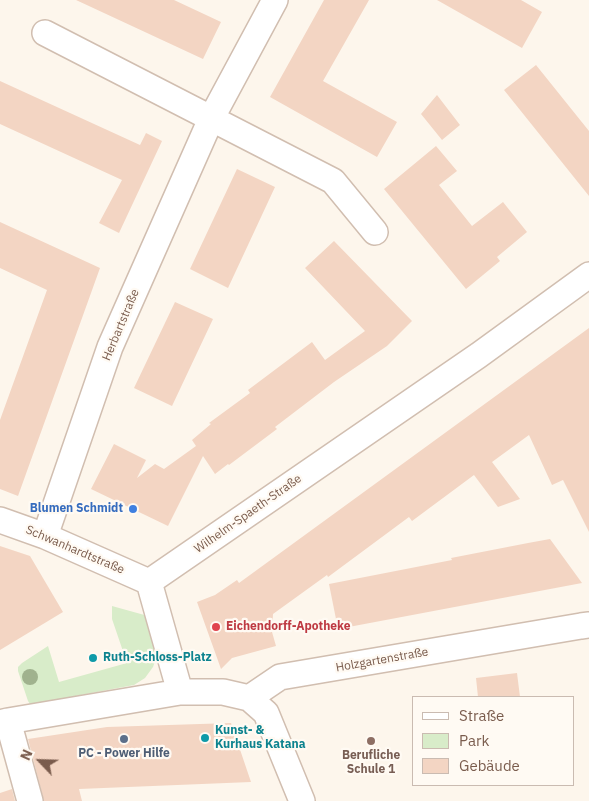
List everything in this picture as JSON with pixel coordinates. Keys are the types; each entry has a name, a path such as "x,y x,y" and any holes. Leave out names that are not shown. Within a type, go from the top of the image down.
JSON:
{"street":[{"name":"Herbartstraße","path":"46,536 110,347 211,119 275,0"},
{"path":"45,34 333,181 375,232"},
{"name":"Wilhelm-Spaeth-Straße","path":"150,582 479,355 589,275"},
{"name":"Schwanhardtstraße","path":"0,520 46,536 150,582"},
{"path":"150,582 180,692"},
{"name":"Holzgartenstraße","path":"249,698 280,677 589,625"},
{"path":"30,801 4,722 180,692 223,692 249,698 266,713 302,801"}],"green space":[{"path":"112,606 148,616 158,653 153,667 145,678 134,685 30,704 18,667 48,646 59,682 127,663 112,619"}],"building":[{"path":"76,0 174,0 221,22 203,59"},
{"path":"324,0 369,0 323,81 397,122 377,157 270,97"},
{"path":"437,0 521,0 542,12 522,48"},
{"path":"536,65 589,131 589,196 504,90"},
{"path":"0,81 140,145 146,133 162,141 119,233 99,223 122,180 0,124"},
{"path":"437,95 460,125 442,140 421,114"},
{"path":"436,146 457,171 439,185 472,226 503,202 527,232 497,257 500,261 466,289 384,189"},
{"path":"237,169 275,187 228,288 190,269"},
{"path":"0,222 100,268 18,496 0,489 0,420 47,290 0,268"},
{"path":"334,241 412,321 387,346 334,382 275,427 277,429 229,465 215,474 203,456 168,526 91,489 114,444 146,460 137,478 155,464 164,469 196,446 192,440 211,424 209,423 250,393 248,390 312,342 325,360 365,331 305,268"},
{"path":"175,302 213,319 172,406 134,388"},
{"path":"589,328 589,532 563,480 552,485 529,435 492,462 520,499 498,507 474,475 412,521 409,517 328,577 327,575 273,614 272,632 276,646 232,658 221,669 197,602 215,595 237,580 239,583"},
{"path":"550,539 582,583 338,629 329,584"},
{"path":"0,546 30,556 63,612 0,650"},
{"path":"517,673 520,696 478,696 476,678"},
{"path":"231,723 251,782 79,789 82,801 44,801 28,739 107,727"},
{"path":"12,789 15,801 0,801 0,793"}],"place":[{"name":"Blumen Schmidt","path":"133,509"},
{"name":"Eichendorff-Apotheke","path":"216,627"},
{"name":"Ruth-Schloss-Platz","path":"93,658"},
{"name":"Kunst- & Kurhaus Katana","path":"205,738"},
{"name":"PC - Power Hilfe","path":"124,739"},
{"name":"Berufliche Schule 1","path":"371,741"}]}
